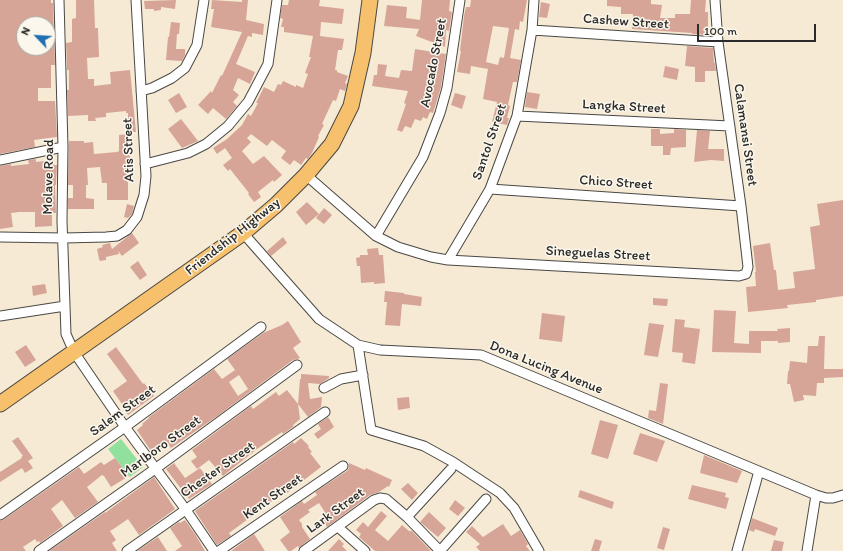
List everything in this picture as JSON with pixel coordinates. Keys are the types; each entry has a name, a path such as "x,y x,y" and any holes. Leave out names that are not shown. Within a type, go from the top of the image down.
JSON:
{"main road":[{"name":"Friendship Highway","path":"0,404 243,233 276,205 306,175 332,144 352,106 363,53 370,0"}],"street":[{"name":"Molave Road","path":"59,0 64,147 62,222 64,238 66,334 74,352 124,427 186,510 214,551"},
{"name":"Atis Street","path":"0,237 64,238 117,236 128,230 137,217 144,195 146,176 136,0"},
{"path":"141,91 152,88 172,78 185,68 197,45 204,0"},
{"path":"145,164 188,153 206,144 228,126 248,102 268,64 277,0"},
{"name":"Avocado Street","path":"376,236 423,157 440,113 447,88 460,0"},
{"name":"Santol Street","path":"448,260 490,188 517,116 532,30 534,0"},
{"name":"Calamansi Street","path":"715,0 718,42 741,206 748,268 746,274"},
{"name":"Cashew Street","path":"532,30 718,42"},
{"name":"Langka Street","path":"517,116 730,126"},
{"path":"0,160 64,147"},
{"name":"Sineguelas Street","path":"306,175 376,236 398,247 431,257 448,260 739,276 746,274"},
{"name":"Chico Street","path":"490,188 741,206"},
{"name":"Dona Lucing Avenue","path":"243,233 319,318 358,345 380,350 481,355 816,495 826,498 834,498 843,495"},
{"path":"0,316 65,306"},
{"name":"Salem Street","path":"0,515 261,327"},
{"path":"358,345 371,430 424,446 453,462 500,493 514,508 539,551"},
{"name":"Marlboro Street","path":"40,551 297,365"},
{"path":"324,388 341,379 363,375"},
{"name":"Chester Street","path":"127,551 325,412"},
{"name":"Kent Street","path":"219,551 343,466"},
{"path":"451,469 407,517 440,551 486,499"},
{"path":"737,551 759,471"},
{"path":"807,551 816,495"},
{"name":"Lark Street","path":"304,551 374,500 380,498 386,499 407,517"},
{"path":"338,527 365,551"}],"green space":[{"path":"121,439 143,467 130,477 108,449"}],"building":[{"path":"0,0 51,0 51,3 53,3 53,16 16,16 16,56 55,56 55,65 51,65 51,88 38,88 38,101 55,101 57,137 34,140 35,147 0,154"},
{"path":"76,0 94,0 95,28 98,28 99,57 87,58 88,79 94,79 94,86 111,84 110,72 130,70 136,132 128,132 128,113 126,113 126,111 106,113 106,117 95,118 96,121 88,121 88,115 68,116 67,90 69,90 69,70 67,70 66,43 72,42 72,19 76,18"},
{"path":"176,0 175,9 161,7 161,10 154,11 154,9 145,9 144,1"},
{"path":"212,0 242,2 242,0 248,0 246,20 264,24 263,35 252,33 252,37 248,36 236,64 255,72 250,84 238,78 233,90 239,95 233,102 237,106 226,119 213,108 208,114 198,105 211,91 212,93 221,75 222,76 242,32 211,27 214,9 211,9"},
{"path":"289,0 320,0 319,6 344,9 342,24 321,22 320,36 344,39 342,50 338,50 335,70 348,76 345,83 347,84 345,91 340,89 336,101 333,100 322,124 324,125 312,153 301,165 294,160 290,165 281,158 286,151 272,140 267,146 251,134 247,138 251,142 242,151 253,164 264,156 282,175 258,192 261,197 254,202 248,194 249,193 230,169 228,171 223,165 232,158 225,148 217,154 213,148 227,139 242,125 248,114 251,116 264,87 274,92 278,84 281,85 283,81 296,87 296,85 303,88 308,74 305,73 311,57 309,57 313,36 284,32 284,27 281,27 283,19 280,18 282,5 288,5"},
{"path":"422,0 450,0 449,11 452,12 449,31 446,30 445,47 416,36 419,29 384,26 387,5 407,7 406,18 420,20"},
{"path":"471,0 527,0 523,22 520,21 519,30 515,29 510,58 521,60 517,82 513,82 508,105 510,106 507,125 492,122 497,102 483,99 488,69 471,66 470,74 457,72 461,51 464,16 466,7 470,7","holes":["493,26 509,28 504,58 500,57 498,65 486,62"]},
{"path":"607,0 651,0 651,4 662,5 660,18 675,18 675,14 690,14 691,0 706,0 705,12 708,12 708,35 632,29 633,14 621,14 621,7 607,6"},
{"path":"541,2 550,4 547,18 539,17"},
{"path":"171,22 180,23 179,34 177,34 176,49 185,49 185,55 182,61 166,60"},
{"path":"687,46 713,48 716,71 705,71 705,82 695,82 695,67 685,66"},
{"path":"415,49 446,54 441,87 433,113 430,112 427,119 423,117 421,121 415,119 411,128 405,126 402,132 397,130 406,104 404,103 408,91 372,86 374,75 377,75 378,64 387,65 385,76 399,78 401,70 412,71"},
{"path":"665,66 679,69 677,80 663,77"},
{"path":"527,92 540,94 537,109 525,107"},
{"path":"179,93 187,107 176,113 168,100"},
{"path":"455,93 466,96 462,109 451,105"},
{"path":"181,119 198,141 182,148 168,129"},
{"path":"651,129 660,129 660,134 674,133 674,129 686,130 686,147 671,148 670,155 663,155 663,146 651,146"},
{"path":"697,130 710,131 708,149 724,149 724,161 711,160 694,162"},
{"path":"128,134 132,181 128,182 128,200 107,200 107,183 102,183 100,167 87,168 88,185 86,185 86,198 94,199 94,209 68,209 68,198 73,198 73,185 68,185 69,141 84,141 84,143 93,142 94,154 117,152 119,151 119,135"},
{"path":"36,159 36,162 54,160 54,165 57,165 55,185 56,213 52,213 52,226 35,227 35,212 19,212 11,213 13,227 0,229 0,166 11,164 11,166 29,164 28,160"},
{"path":"843,200 843,296 816,300 816,302 787,305 788,308 748,312 746,287 756,286 753,246 770,243 774,270 776,270 778,290 795,288 793,272 815,269 810,227 820,225 817,204"},
{"path":"307,202 319,214 306,225 296,212"},
{"path":"127,204 134,206 132,214 128,218 124,217"},
{"path":"324,208 332,215 324,224 316,218"},
{"path":"132,233 139,243 122,256 118,251 119,254 106,257 106,260 100,261 97,249 103,247 102,245 110,243 112,249"},
{"path":"283,237 287,243 271,256 267,251"},
{"path":"378,248 379,255 383,255 385,283 361,283 360,266 357,266 356,258 360,257 360,255 368,255 367,249"},
{"path":"138,261 147,275 140,280 130,267"},
{"path":"45,284 47,293 33,296 32,286"},
{"path":"385,291 422,297 421,306 402,304 400,326 385,325 387,302 384,302"},
{"path":"653,298 668,299 667,306 653,305"},
{"path":"714,310 736,311 734,343 749,344 749,331 778,331 777,329 790,328 790,342 778,343 778,341 761,341 761,353 712,352"},
{"path":"542,313 565,316 562,342 539,339"},
{"path":"675,319 685,320 684,327 700,329 695,364 682,362 683,353 672,352"},
{"path":"288,321 301,342 293,348 300,358 293,360 171,448 168,444 157,453 154,449 151,451 137,430 149,417 214,369 222,379 235,370 227,359 263,333","holes":["239,375 248,389 238,396 229,382"]},
{"path":"649,323 664,325 658,357 644,355"},
{"path":"819,336 825,336 824,369 843,369 843,377 824,378 824,383 817,383 816,396 803,395 804,400 794,402 790,384 787,384 790,361 807,363 808,346 818,346"},
{"path":"26,345 36,360 25,367 15,352"},
{"path":"116,347 143,384 144,383 154,396 128,415 113,391 127,381 107,354"},
{"path":"301,374 329,376 329,378 320,384 308,383 310,399 322,397 321,407 308,417 298,404"},
{"path":"660,383 668,384 663,424 648,418 649,410 656,411"},
{"path":"287,390 298,404 300,419 293,425 294,426 283,434 282,432 257,449 223,476 209,460 197,469 191,461 197,457 192,450 251,406 253,409 276,392 279,396"},
{"path":"409,397 410,408 398,410 397,398"},
{"path":"328,417 334,427 318,439 314,434 321,429 318,424"},
{"path":"600,420 618,425 608,459 591,454"},
{"path":"640,433 665,441 657,462 633,454"},
{"path":"18,437 33,458 28,461 33,468 25,473 22,468 0,482 0,472 23,456 12,441"},
{"path":"301,438 309,446 308,447 312,452 310,453 321,467 287,493 286,491 229,533 231,536 217,545 195,511 293,442 294,444"},
{"path":"704,455 742,471 737,483 700,473"},
{"path":"115,458 129,476 111,487 102,475 87,487 98,502 75,518 62,500 51,509 63,526 40,543 35,539 23,547 26,551 0,551 0,521 79,467 84,474 101,462 104,465"},
{"path":"174,463 185,478 200,468 212,484 189,499 166,469"},
{"path":"349,463 365,470 366,468 392,480 389,487 388,486 379,492 370,495 327,527 323,520 328,517 319,503 308,510 310,512 299,520 310,539 299,548 298,546 291,551 288,551 280,540 290,532 280,517 302,501 304,504 317,495 315,492 347,471 349,468"},
{"path":"154,477 175,509 139,535 128,519 110,531 116,540 112,543 117,551 49,551 105,513"},
{"path":"408,483 418,493 412,500 401,489"},
{"path":"692,485 726,493 725,497 729,498 726,509 688,499"},
{"path":"580,490 614,502 612,509 578,497"},
{"path":"455,500 465,508 458,516 449,509"},
{"path":"381,511 387,516 375,530 388,541 402,525 409,531 412,531 431,551 375,551 359,537 361,534 356,530 363,522 368,527"},
{"path":"429,512 446,528 438,537 420,522"},
{"path":"752,518 778,528 775,536 755,529 754,532 749,530"},
{"path":"185,520 205,551 175,551 182,546 170,528"},
{"path":"503,524 511,536 520,530 528,544 526,546 530,551 480,551 476,547 480,544 466,532 472,526 483,537"},
{"path":"663,527 670,529 664,550 657,548"},
{"path":"254,534 265,551 231,551"},
{"path":"158,537 167,551 137,551"},
{"path":"339,539 344,544 342,546 347,551 328,551"},
{"path":"595,539 602,541 599,551 591,551"},
{"path":"774,540 784,542 782,551 771,551"}]}
